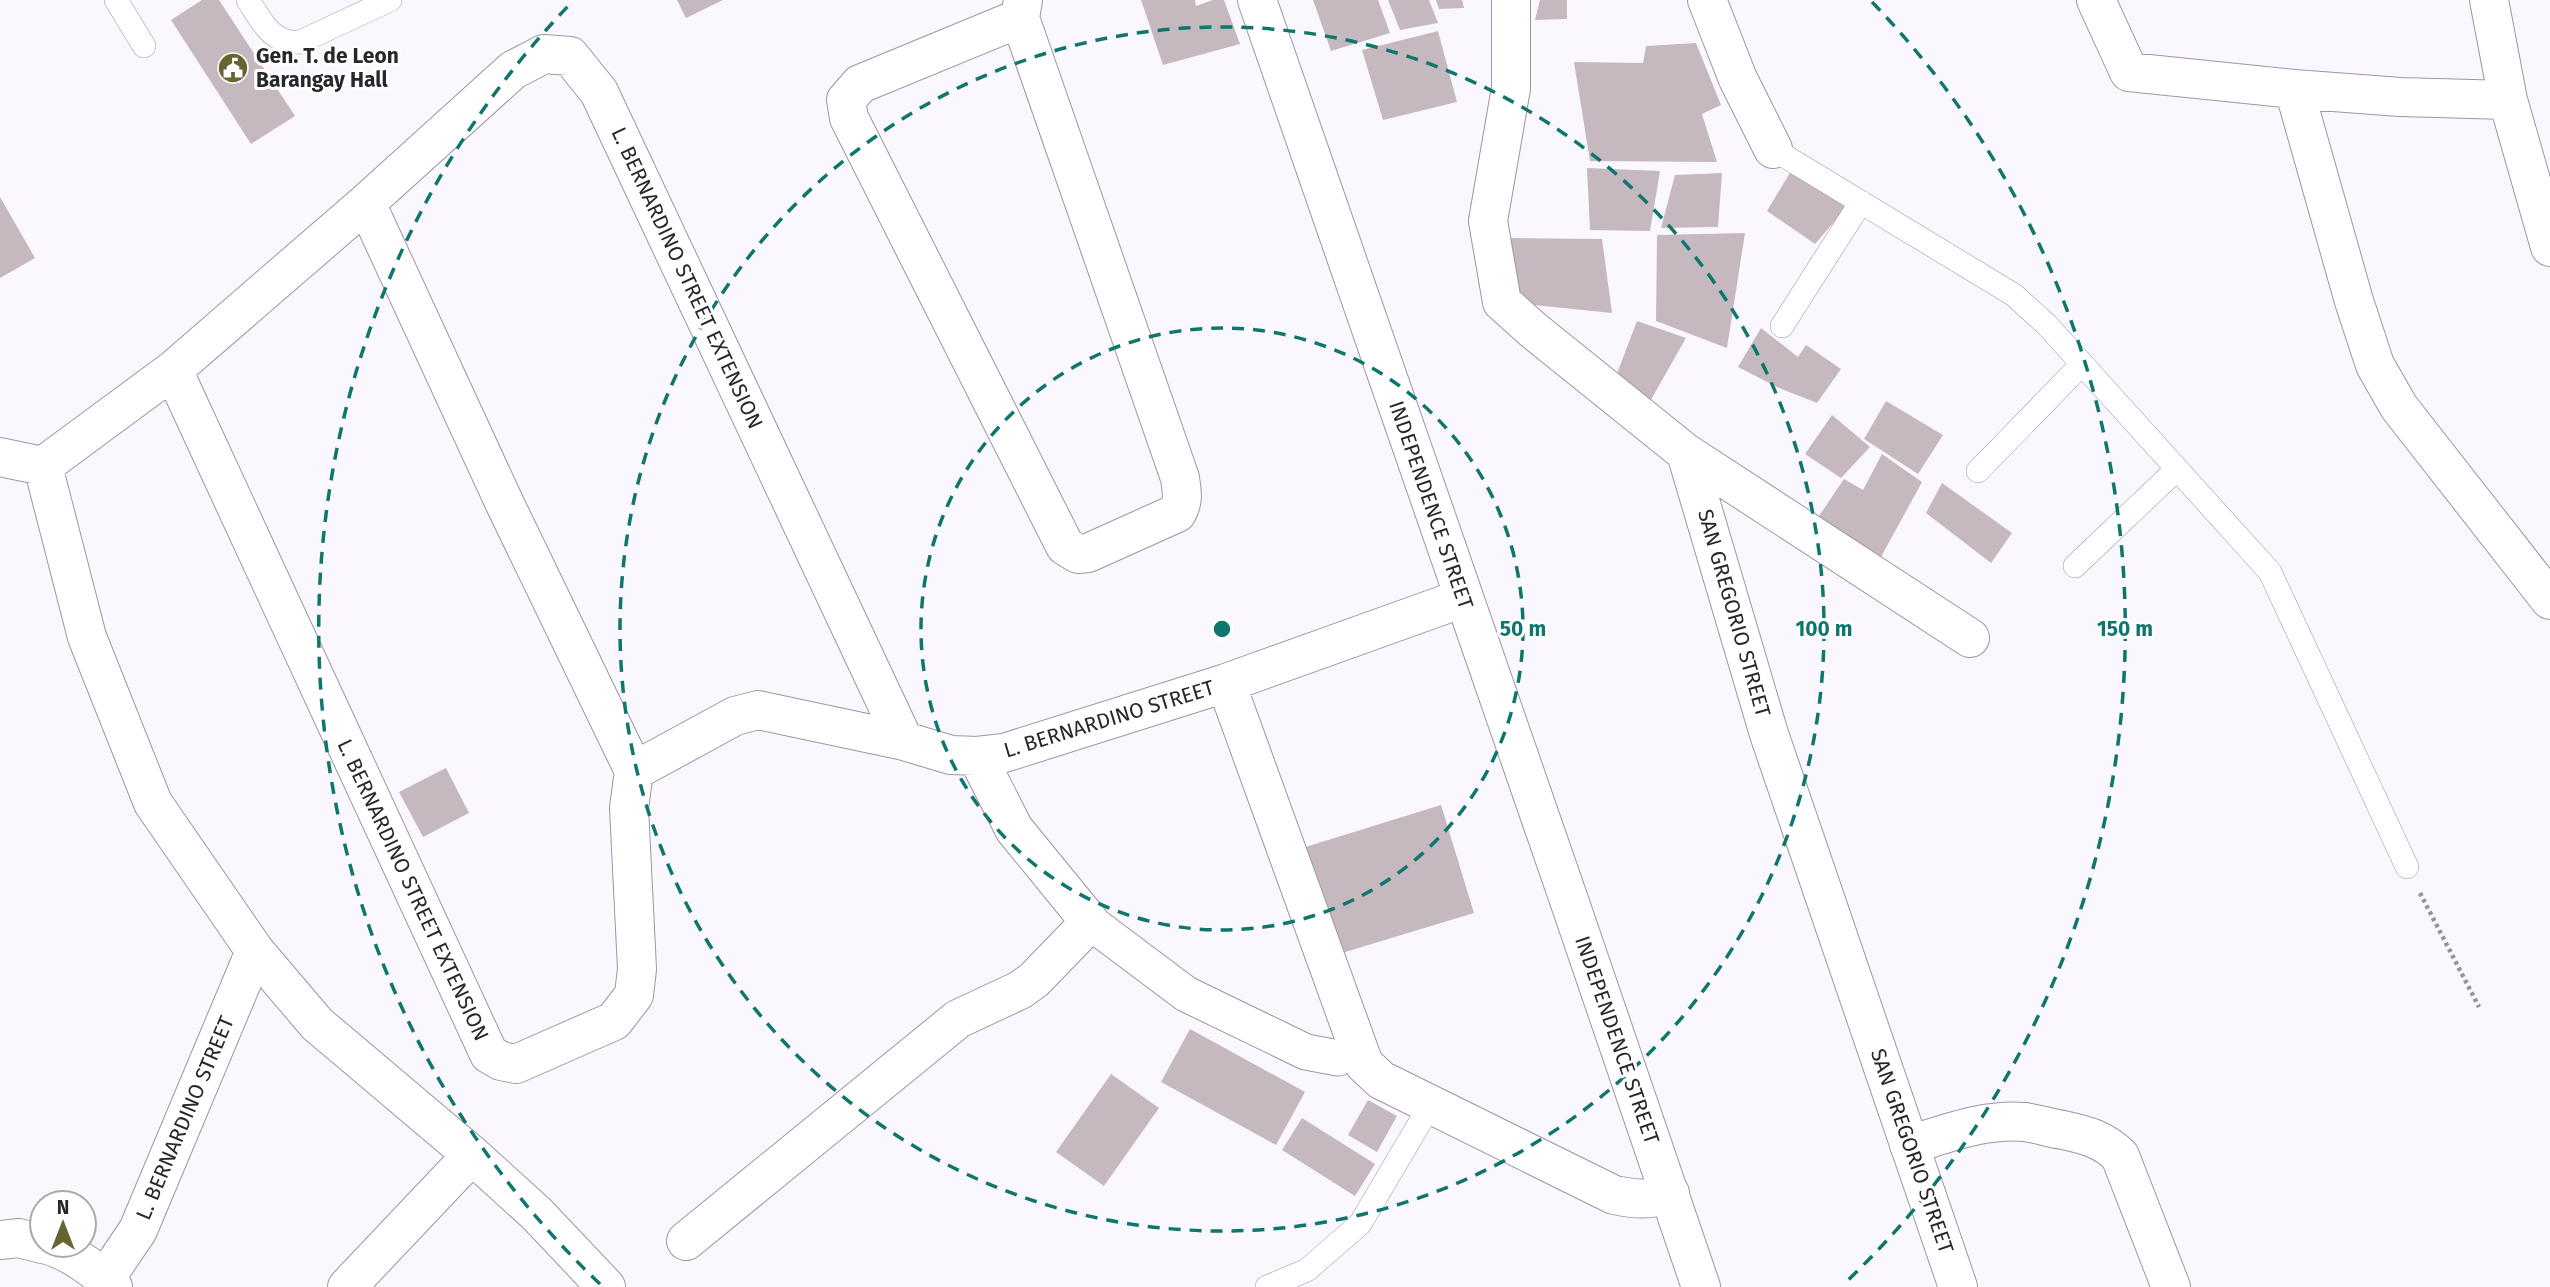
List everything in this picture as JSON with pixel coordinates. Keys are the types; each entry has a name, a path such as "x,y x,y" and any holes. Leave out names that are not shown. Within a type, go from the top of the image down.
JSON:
{"street":[{"name":"INDEPENDENCE STREET","path":"1257,0 1701,1287"},
{"path":"1511,0 1511,88 1488,221 1502,302 1531,329 1686,453 1970,638"},
{"path":"1707,0 1738,79 1773,149"},
{"path":"2096,0 2129,72 2400,97 2508,100"},
{"path":"2489,0 2508,100 2550,247"},
{"path":"1022,9 1180,478 1183,502 1177,513 1088,553 1078,554 1065,546 849,118 846,100 860,84 1022,9"},
{"name":"L. BERNARDINO STREET EXTENSION","path":"43,467 173,370 366,204 513,70 544,54 570,56 599,92 904,741"},
{"path":"2294,89 2354,301 2375,365 2399,407 2550,600"},
{"path":"366,204 510,515 634,771"},
{"name":"L. BERNARDINO STREET EXTENSION","path":"173,370 489,1054 502,1061 516,1064 614,1021 634,995 637,969 629,808 634,771"},
{"name":"SAN GREGORIO STREET","path":"1686,453 1769,734 1958,1287"},
{"path":"0,457 43,467 87,637 153,803 254,951 317,1024 472,1155 537,1214 606,1287"},
{"name":"L. BERNARDINO STREET","path":"634,771 735,716 758,710 904,741 951,755 1004,753 1226,683 1463,598"},
{"path":"1226,683 1351,1061"},
{"path":"977,756 1014,829 1090,922 1186,994 1306,1052 1351,1061 1381,1080 1614,1195 1654,1199 1670,1193"},
{"path":"686,1241 958,1019 1020,990 1034,980 1090,922"},
{"name":"L. BERNARDINO STREET","path":"109,1283 138,1230 254,951"},
{"path":"1909,1145 1980,1124 2004,1122 2025,1122 2094,1136 2120,1156 2171,1287"},
{"path":"346,1287 472,1155"},
{"path":"0,1240 28,1240"},
{"path":"76,1259 109,1283"}],"lane":[{"path":"116,0 144,46"},
{"path":"248,0 265,28 275,37 289,43 300,42 390,0"},
{"path":"1773,149 2014,295 2048,325 2270,572 2407,867"},
{"path":"1782,326 1861,202"},
{"path":"1978,471 2082,364"},
{"path":"2075,566 2177,469"},
{"path":"1267,1287 1307,1270 1360,1224 1431,1104"}],"path":[{"path":"2407,867 2479,1007"}],"building":[{"name":"Gen. T. de Leon Barangay Hall","path":"202,0 219,0 295,116 251,144 171,20"},
{"path":"677,0 723,0 686,18"},
{"path":"1141,0 1195,0 1196,6 1213,0 1224,0 1240,44 1163,65"},
{"path":"1313,0 1378,0 1390,33 1331,51"},
{"path":"1388,0 1429,0 1438,23 1400,30"},
{"path":"1436,0 1462,0 1464,8 1439,9"},
{"path":"1540,0 1567,0 1567,19 1535,20"},
{"path":"1438,31 1457,102 1383,120 1362,50"},
{"path":"1696,43 1721,105 1702,114 1717,162 1590,161 1574,62 1643,63 1646,46"},
{"path":"1587,168 1660,171 1650,231 1590,230"},
{"path":"1791,171 1847,207 1815,244 1767,211"},
{"path":"1722,173 1718,227 1661,228 1675,175"},
{"path":"0,197 35,258 0,278"},
{"path":"1745,233 1727,348 1656,321 1657,235"},
{"path":"1511,238 1602,239 1612,313 1515,303"},
{"path":"1637,321 1686,338 1649,403 1616,376"},
{"path":"1761,328 1798,357 1806,345 1841,369 1817,403 1779,388 1738,367"},
{"path":"1886,401 1943,435 1918,474 1864,439"},
{"path":"1832,415 1870,447 1841,478 1805,454"},
{"path":"1882,454 1922,482 1876,566 1815,522 1844,479 1863,490"},
{"path":"1942,483 2012,533 1991,563 1926,513"},
{"path":"446,768 469,813 423,837 399,792"},
{"path":"1441,805 1474,913 1332,956 1299,849"},
{"path":"1190,1029 1305,1092 1276,1145 1161,1082"},
{"path":"1111,1074 1159,1108 1104,1186 1056,1152"},
{"path":"1368,1100 1397,1116 1377,1152 1348,1135"},
{"path":"1302,1118 1375,1164 1355,1196 1282,1150"}],"place":[{"name":"Gen. T. de Leon Barangay Hall","path":"233,68"}]}
